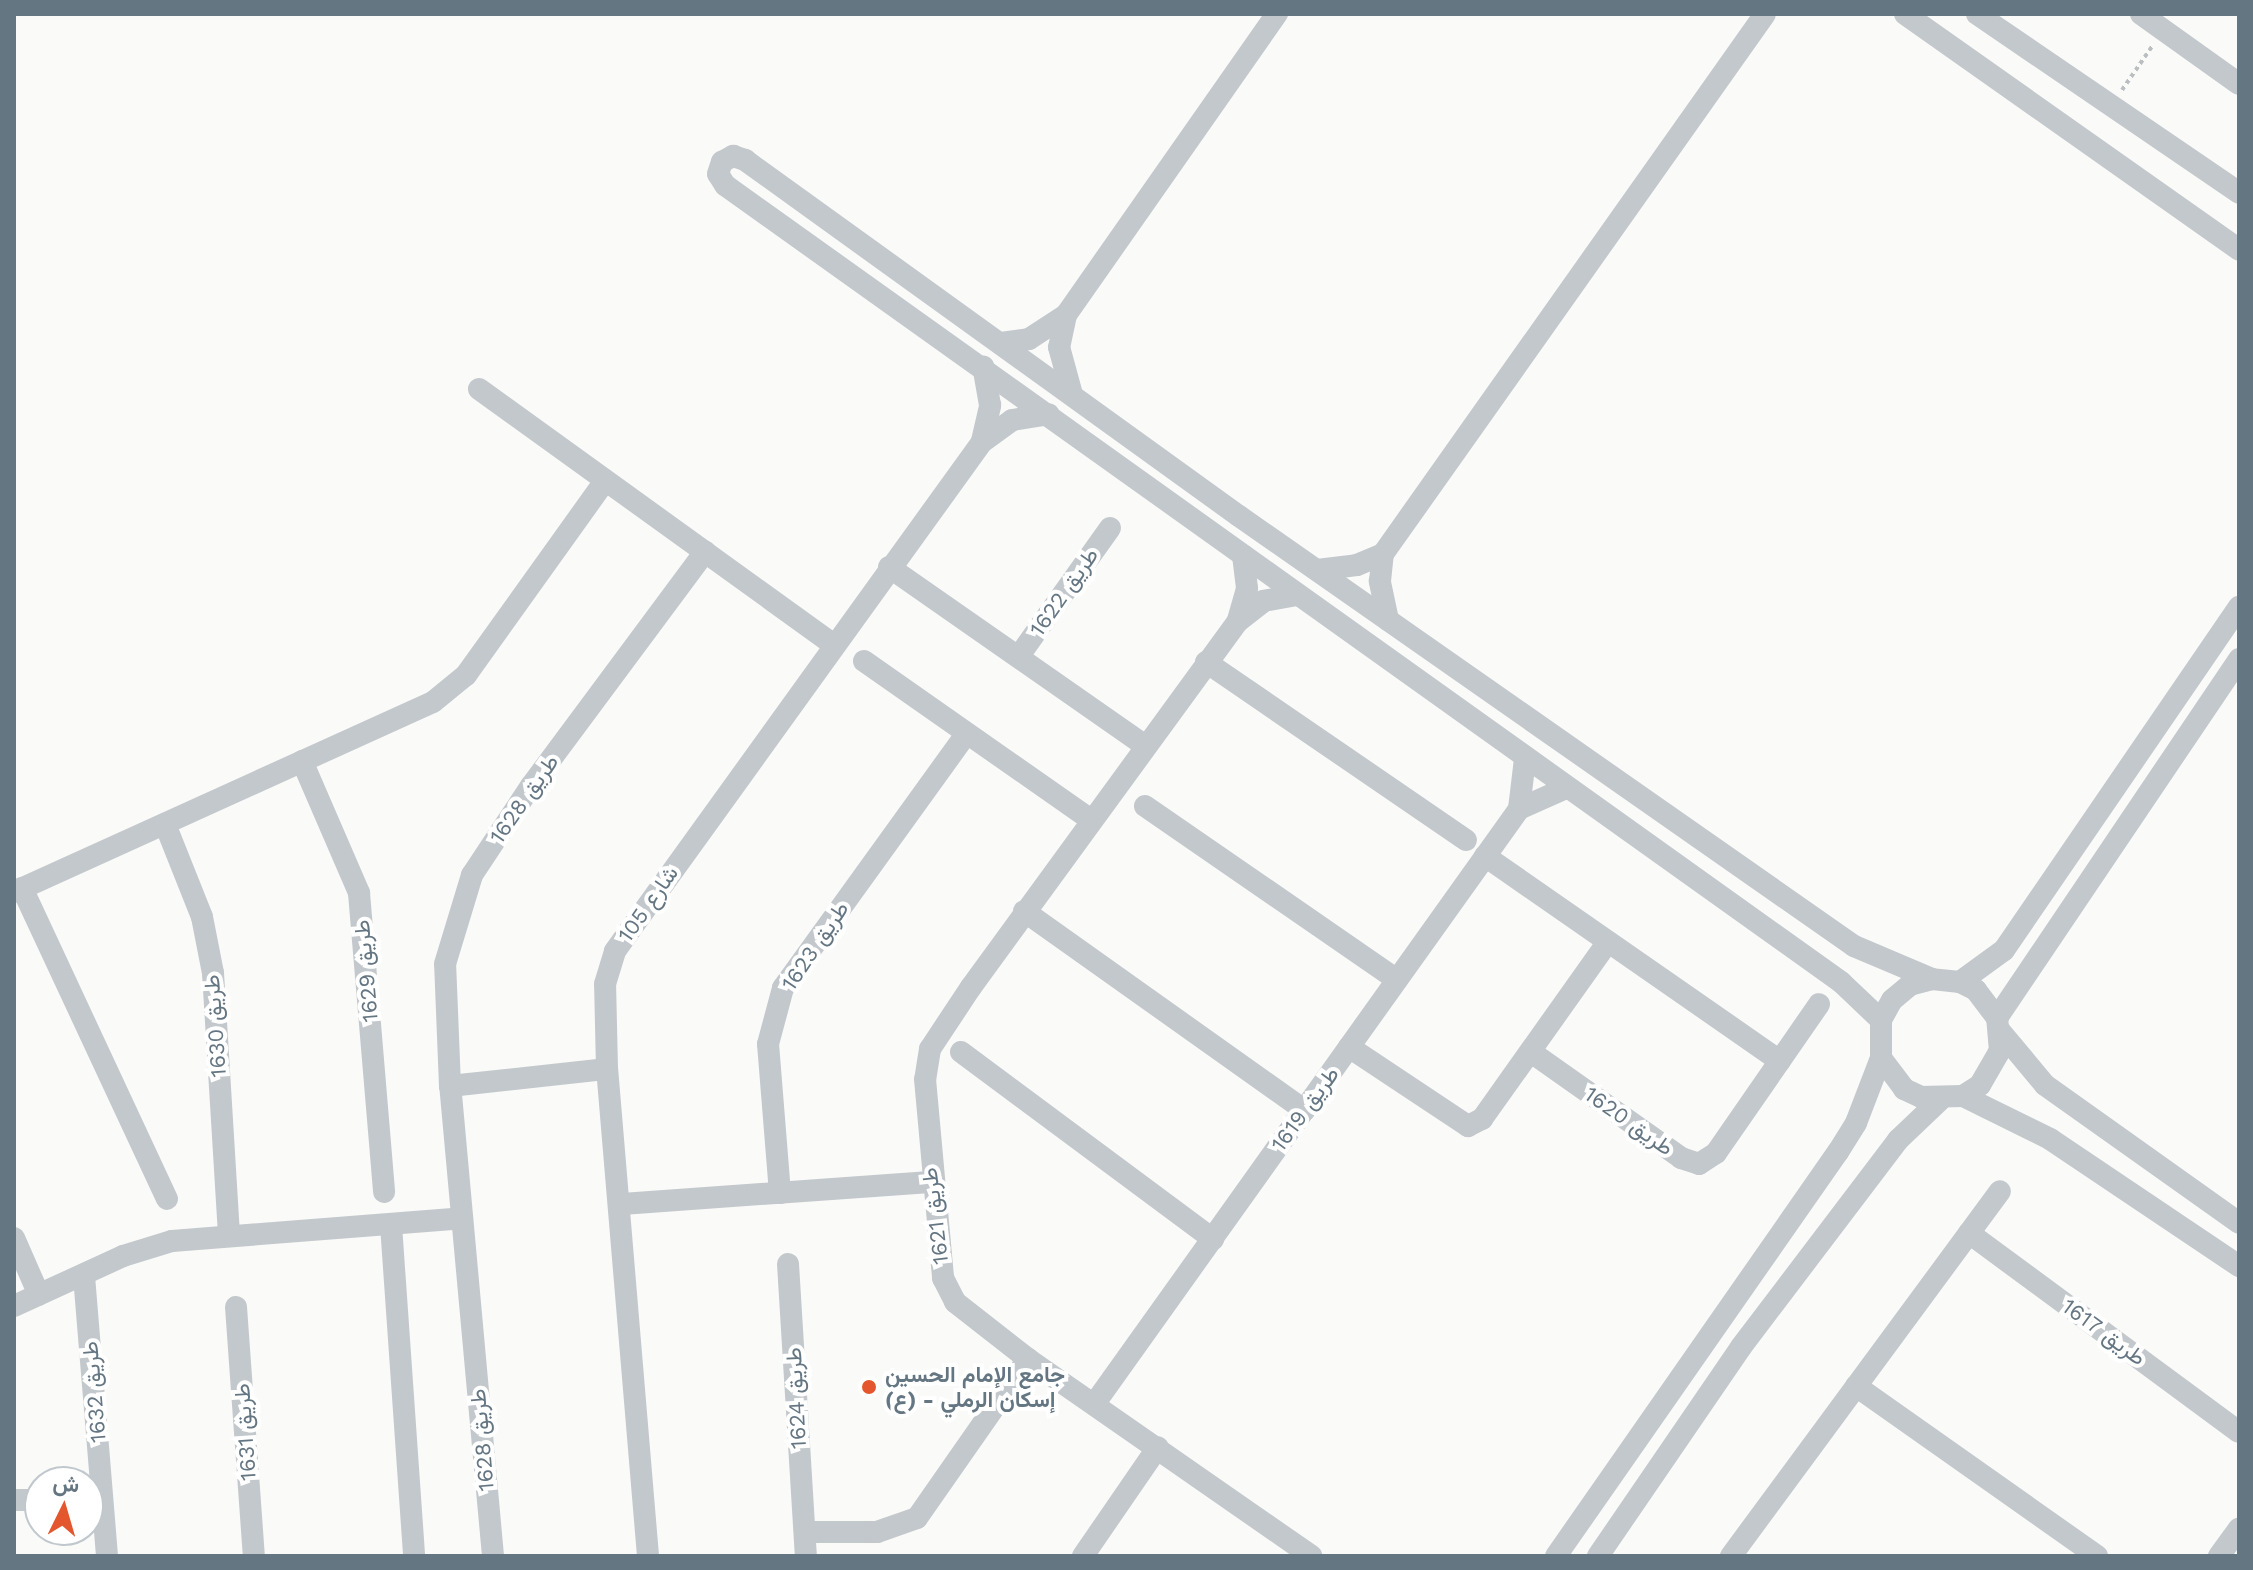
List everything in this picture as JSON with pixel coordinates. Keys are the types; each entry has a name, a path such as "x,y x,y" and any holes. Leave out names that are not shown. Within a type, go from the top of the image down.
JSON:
{"street":[{"path":"1001,343 1043,333 1066,315 1277,14"},
{"path":"1388,620 1380,581 1383,554 1765,14"},
{"path":"1905,14 2239,250"},
{"path":"1977,14 2239,193"},
{"path":"2141,14 2239,84"},
{"path":"1881,1020 1841,982 725,185 718,174 722,162 733,156 745,160 1317,570 1854,946 1932,979 1960,982 1976,990 2045,1085 2239,1223"},
{"path":"1066,315 1059,355 1072,393"},
{"name":"شارع 105","path":"982,442 990,405 983,367"},
{"path":"479,389 833,644"},
{"name":"شارع 105","path":"648,1556 622,1204 607,1069 605,984 615,951 833,644 982,442 1012,420 1049,414"},
{"path":"167,1199 18,890 433,702 466,675 605,481"},
{"name":"طريق 1622","path":"1019,656 1110,528"},
{"name":"طريق 1628","path":"493,1556 450,1086 445,964 472,875 531,786 705,552"},
{"path":"1317,570 1357,565 1383,554"},
{"name":"طريق 1621","path":"1238,621 1247,588 1243,555"},
{"name":"طريق 1622","path":"889,567 1144,745"},
{"name":"طريق 1621","path":"1297,595 1264,601 1238,621 1206,662 1024,911 930,1049 925,1079 930,1182 943,1278 955,1302 1028,1359 1311,1556"},
{"path":"1960,982 2004,950 2239,607"},
{"path":"1881,1058 1904,1089 1940,1100 1963,1096 1993,1070 1999,1024 2239,659"},
{"path":"864,661 1090,819"},
{"path":"1206,662 1466,840"},
{"name":"طريق 1623","path":"780,1193 768,1044 783,988 966,734"},
{"name":"طريق 1619","path":"1095,1403 1519,809 1525,759"},
{"name":"طريق 1629","path":"302,761 359,893 384,1192"},
{"path":"1519,809 1566,788"},
{"path":"1145,806 1397,980"},
{"name":"طريق 1630","path":"165,824 202,917 213,973 229,1235"},
{"path":"1485,856 1780,1061"},
{"path":"1024,911 1304,1110"},
{"path":"1349,1047 1468,1126 1482,1119 1607,943"},
{"path":"1556,1556 1838,1152 1866,1102 1881,1058 1881,1020 1892,1000 1910,985 1932,979"},
{"name":"طريق 1620","path":"1531,1052 1681,1158 1699,1164 1716,1153 1819,1004"},
{"path":"961,1052 1213,1239"},
{"path":"450,1086 607,1069"},
{"path":"1963,1096 2050,1139 2239,1266"},
{"path":"1598,1555 1759,1323 1898,1140 1940,1100"},
{"path":"622,1204 930,1182"},
{"path":"1731,1556 2000,1191"},
{"path":"14,1306 123,1256 172,1241 462,1218"},
{"path":"391,1225 414,1556"},
{"name":"طريق 1617","path":"1969,1233 2239,1432"},
{"path":"14,1238 39,1295"},
{"name":"طريق 1624","path":"788,1264 806,1556"},
{"name":"طريق 1632","path":"84,1276 93,1466"},
{"name":"طريق 1631","path":"236,1307 254,1556"},
{"path":"805,1532 877,1532 917,1518 1028,1359"},
{"path":"1856,1386 2097,1556"},
{"path":"1083,1556 1158,1447"},
{"path":"2219,1556 2239,1528"}],"path":[{"path":"2111,105 2164,30"}],"place":[{"name":"جامع الإمام الحسين (ع) - إسكان الرملي","path":"869,1387"}]}
